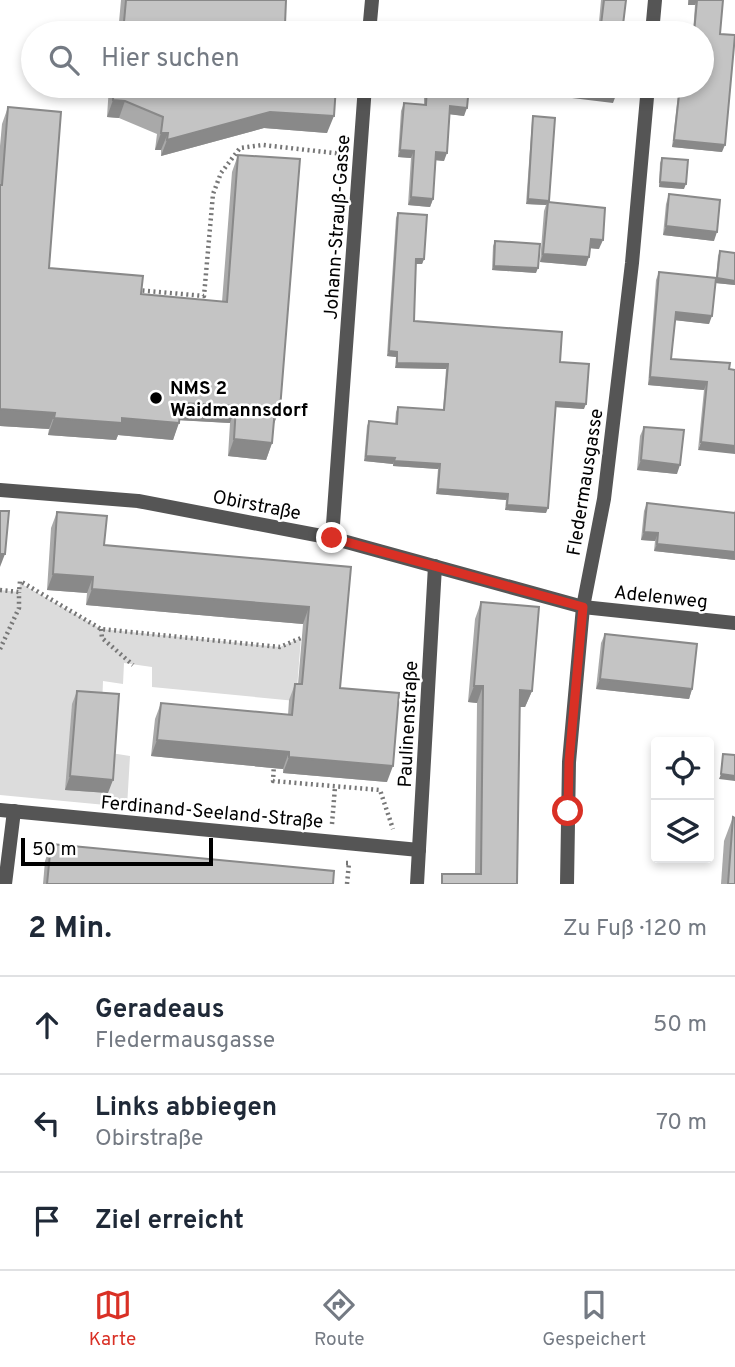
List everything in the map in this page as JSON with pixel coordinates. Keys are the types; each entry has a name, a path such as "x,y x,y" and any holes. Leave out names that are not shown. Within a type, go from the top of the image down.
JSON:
{"street":[{"path":"370,21 372,0"},
{"path":"653,21 655,0"},
{"name":"Johann-Strauß-Gasse","path":"332,538 364,98"},
{"name":"Fledermausgasse","path":"568,884 569,762 583,607 606,486 632,263 647,98"},
{"name":"Obirstraße","path":"0,489 138,501 332,538 583,607"},
{"name":"Paulinenstraße","path":"417,884 435,566"},
{"name":"Adelenweg","path":"583,607 735,623"},
{"path":"5,884 7,811"},
{"name":"Ferdinand-Seeland-Straße","path":"7,811 419,850"}],"path":[{"path":"136,290 204,296 213,194 221,173 240,148 263,145 360,156"},
{"path":"0,649 19,608 20,581 101,629 280,647 302,638"},
{"path":"0,590 19,592"},
{"path":"101,629 102,638 133,665"},
{"path":"275,758 273,782 380,790 400,849"},
{"path":"331,842 334,787"}],"shaded area":[{"path":"20,583 101,629 280,647 301,638 296,701 152,687 152,667 124,663 123,684 103,681 102,707 111,753 130,756 127,807 0,795 0,590 19,592"}],"building":[{"path":"126,0 286,0 285,21 124,21"},
{"path":"604,0 626,0 623,21 601,21"},
{"path":"697,0 723,0 720,34 735,35 725,145 674,140 679,98 714,98 714,21 695,21"},
{"path":"335,98 334,116 270,112 167,140 168,133 161,133 163,117 125,101 113,100"},
{"path":"426,98 468,98 467,108 450,106 447,153 436,152 433,199 411,197 414,151 400,150 404,103 426,105"},
{"path":"8,107 61,112 49,268 143,276 141,294 227,302 238,155 300,159 280,409 275,409 272,443 234,439 236,406 181,403 179,423 122,418 122,423 54,418 55,413 0,409 0,185"},
{"path":"533,116 555,118 549,201 528,199"},
{"path":"662,158 688,160 686,184 660,182"},
{"path":"669,194 720,200 717,232 666,226"},
{"path":"548,202 605,208 603,240 591,239 589,257 543,254"},
{"path":"398,213 427,215 424,259 416,259 414,321 562,332 560,362 589,364 586,404 556,402 548,508 507,505 508,494 438,489 440,464 366,456 369,421 397,424 398,407 444,410 448,364 397,363 397,352 389,351"},
{"path":"495,241 540,244 538,268 494,266"},
{"path":"720,251 735,253 735,281 717,278"},
{"path":"659,272 716,278 712,316 676,312 671,359 730,363 729,369 735,370 735,446 701,442 707,382 650,377"},
{"path":"644,427 684,430 680,465 641,460"},
{"path":"647,503 735,513 735,552 657,544 658,533 644,532"},
{"path":"0,511 9,511 5,554 0,554"},
{"path":"57,512 107,516 104,545 351,567 340,688 399,693 393,766 289,757 289,752 157,740 161,703 292,715 295,684 302,684 309,607 92,589 93,577 53,574"},
{"path":"481,602 539,607 532,691 520,690 517,884 442,884 442,874 481,874 483,686 474,686"},
{"path":"605,634 697,644 692,689 600,679"},
{"path":"77,691 119,694 113,780 70,776"},
{"path":"723,754 735,755 735,776 721,774"},
{"path":"733,817 735,884 728,884"},
{"path":"51,844 334,871 333,884 47,884"}],"place":[{"name":"NMS 2 Waidmannsdorf","path":"156,398"}],"route":[{"path":"332,538 583,607 569,762 568,811"}]}
